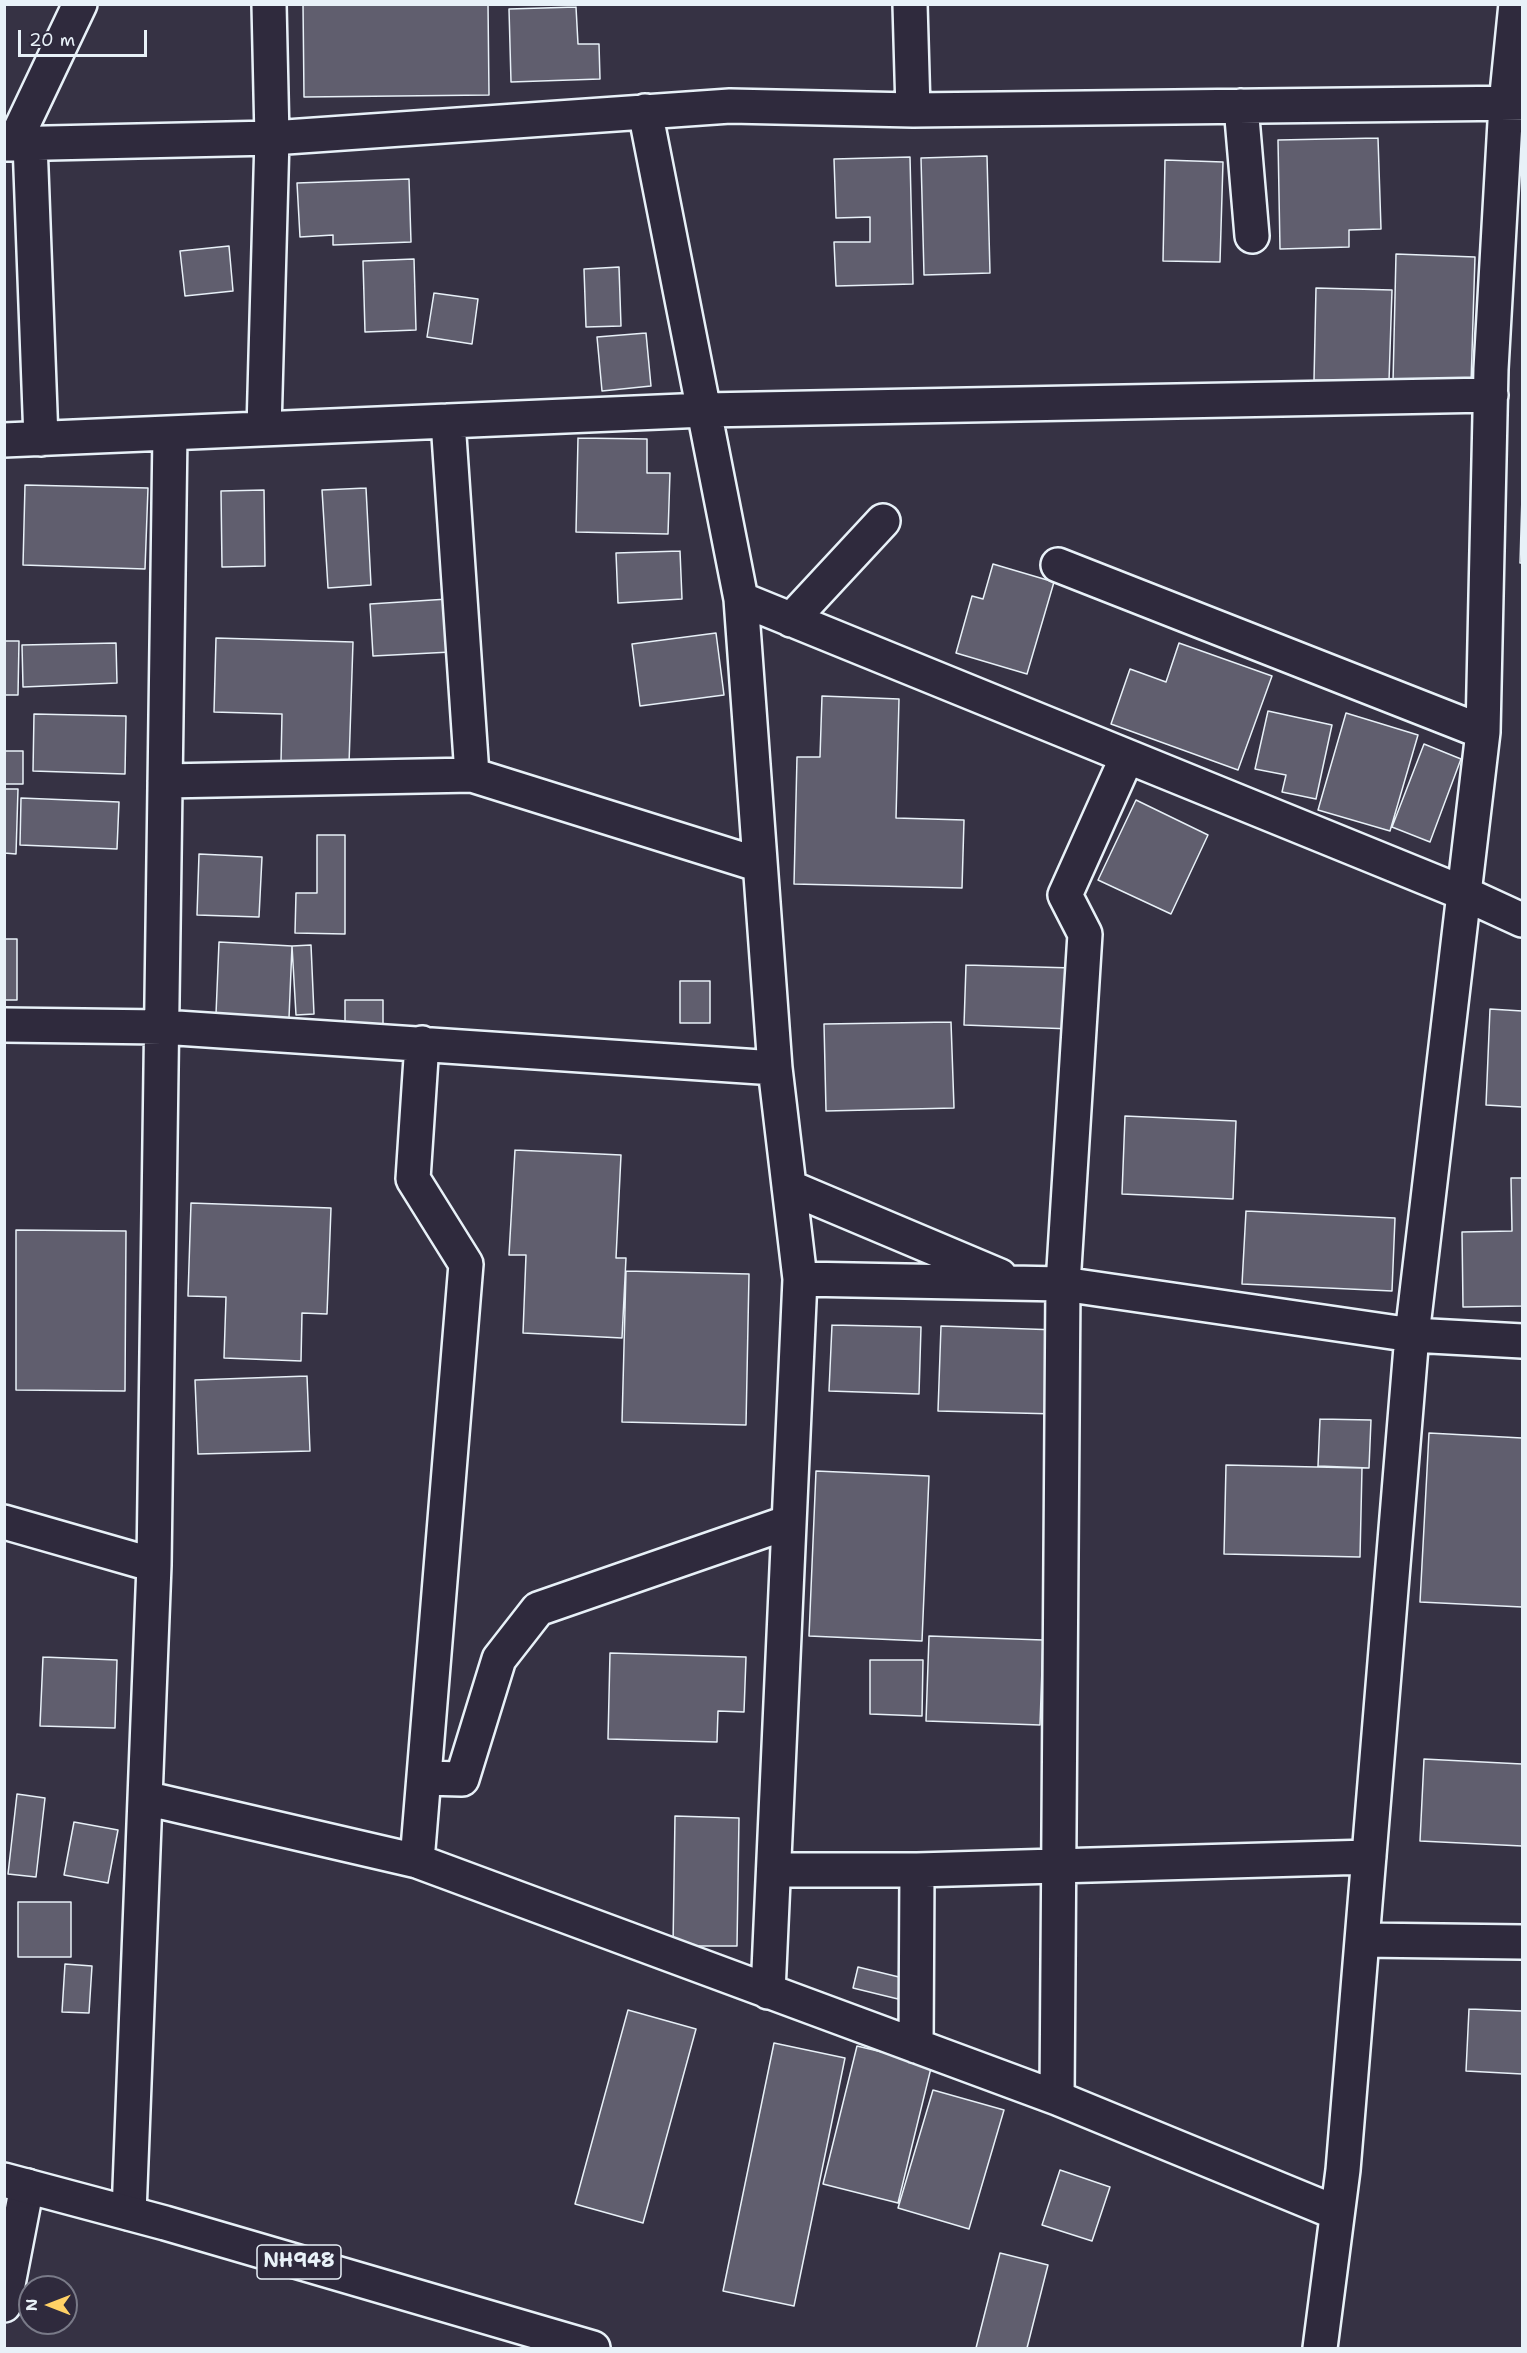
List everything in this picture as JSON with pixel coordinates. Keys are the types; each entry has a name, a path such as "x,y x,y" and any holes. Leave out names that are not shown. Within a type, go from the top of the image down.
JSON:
{"main road":[{"path":"41,439 16,143 80,4"},
{"path":"264,429 272,138 269,4"},
{"path":"910,4 913,110"},
{"path":"1320,2349 1337,2213 1362,1940 1412,1335 1483,732 1491,395 1514,103 1515,4"},
{"path":"16,143 272,138 730,106 913,110 1514,103"},
{"path":"1241,106 1252,236"},
{"path":"645,111 741,599 775,1068 800,1279 768,1992"},
{"path":"4,440 705,410 1491,395"},
{"path":"448,421 472,775"},
{"path":"129,2213 154,1565 170,433"},
{"path":"791,620 883,522"},
{"path":"1058,565 1483,732"},
{"path":"741,599 1463,893 1522,920"},
{"path":"1057,2098 1062,1284 1085,934 1065,896 1127,757"},
{"path":"165,781 472,775 760,865"},
{"path":"4,1025 162,1027 775,1068"},
{"path":"417,1862 466,1264 413,1179 422,1043"},
{"path":"789,1186 1016,1283"},
{"path":"800,1279 1062,1284 1412,1335 1522,1341"},
{"path":"4,1522 154,1565"},
{"path":"424,1778 462,1779 499,1659 538,1609 789,1522"},
{"path":"145,1798 417,1862 1057,2098 1337,2213"},
{"path":"774,1870 917,1870 1369,1857"},
{"path":"915,2046 917,1870"},
{"path":"1362,1940 1522,1942"},
{"path":"4,2305 16,2183"},
{"name":"NH948","path":"16,2183 129,2213 593,2349"}],"building":[{"path":"303,4 488,4 489,95 304,97"},
{"path":"576,7 578,44 599,44 600,79 511,82 509,9"},
{"path":"1378,138 1381,229 1349,230 1349,247 1280,249 1278,140"},
{"path":"987,156 990,273 924,275 921,158"},
{"path":"910,157 913,284 836,286 834,242 870,242 870,217 836,218 834,159"},
{"path":"1165,160 1223,162 1220,262 1163,261"},
{"path":"409,179 411,242 333,245 333,235 300,237 297,183"},
{"path":"229,246 233,291 185,296 180,251"},
{"path":"1396,254 1475,257 1471,384 1393,382"},
{"path":"414,259 416,330 365,332 363,261"},
{"path":"619,267 621,326 586,327 584,269"},
{"path":"1316,288 1392,290 1389,381 1314,380"},
{"path":"434,293 478,299 472,344 427,337"},
{"path":"646,333 651,386 602,391 597,337"},
{"path":"578,438 647,439 647,473 670,473 668,534 576,532"},
{"path":"25,485 148,488 145,569 23,565"},
{"path":"366,488 371,585 328,588 322,490"},
{"path":"264,490 265,566 222,567 221,491"},
{"path":"1522,496 1522,563 1520,563"},
{"path":"680,551 682,599 618,603 616,553"},
{"path":"993,564 1054,582 1027,674 956,653 972,596 983,599"},
{"path":"448,599 451,652 373,656 370,604"},
{"path":"716,633 724,695 640,706 632,644"},
{"path":"216,638 353,642 349,764 281,762 282,714 214,712"},
{"path":"4,641 19,641 18,695 4,695"},
{"path":"116,643 117,683 23,687 22,645"},
{"path":"1179,643 1272,676 1238,770 1111,724 1130,669 1166,682"},
{"path":"822,696 899,699 896,818 964,820 962,888 794,884 797,757 820,757"},
{"path":"1268,711 1332,725 1316,799 1282,792 1286,775 1255,769"},
{"path":"1346,713 1418,735 1390,831 1318,810"},
{"path":"34,714 126,716 125,774 33,771"},
{"path":"1424,744 1461,759 1430,842 1392,827"},
{"path":"4,751 23,751 23,784 4,784"},
{"path":"4,789 18,789 16,854 4,853"},
{"path":"21,798 119,802 117,849 20,845"},
{"path":"1136,800 1208,835 1171,914 1098,880"},
{"path":"317,835 345,835 345,934 295,933 296,893 317,893"},
{"path":"199,854 262,857 259,917 197,915"},
{"path":"4,939 17,939 17,1000 4,1000"},
{"path":"219,942 292,946 289,1018 216,1014"},
{"path":"311,945 314,1014 296,1015 292,946"},
{"path":"966,965 1073,968 1072,1029 964,1025"},
{"path":"680,981 710,981 710,1023 680,1023"},
{"path":"345,1000 383,1000 383,1029 345,1028"},
{"path":"1490,1009 1522,1011 1522,1107 1486,1105"},
{"path":"951,1022 954,1108 826,1111 824,1024"},
{"path":"1125,1116 1236,1121 1233,1199 1122,1194"},
{"path":"515,1150 621,1155 616,1258 626,1258 622,1338 523,1333 526,1255 509,1255"},
{"path":"1511,1178 1522,1178 1522,1306 1463,1307 1462,1232 1512,1231"},
{"path":"191,1203 331,1208 327,1314 302,1313 301,1361 224,1358 226,1297 188,1296"},
{"path":"1246,1211 1395,1218 1392,1291 1242,1284"},
{"path":"16,1230 126,1231 125,1391 16,1390"},
{"path":"626,1271 749,1274 746,1425 622,1422"},
{"path":"832,1325 921,1327 919,1394 829,1391"},
{"path":"941,1326 1058,1330 1056,1414 938,1411"},
{"path":"307,1376 310,1451 198,1454 195,1380"},
{"path":"1320,1419 1371,1420 1369,1468 1318,1466"},
{"path":"1429,1433 1522,1438 1522,1607 1420,1602"},
{"path":"1226,1465 1362,1468 1360,1557 1224,1554"},
{"path":"816,1471 929,1476 922,1641 809,1636"},
{"path":"929,1636 1043,1640 1040,1725 926,1721"},
{"path":"610,1653 746,1657 744,1712 718,1711 717,1742 608,1739"},
{"path":"43,1657 117,1660 115,1728 40,1726"},
{"path":"870,1660 923,1660 922,1716 870,1714"},
{"path":"1424,1759 1522,1764 1522,1846 1420,1841"},
{"path":"17,1794 45,1798 36,1877 8,1874"},
{"path":"675,1816 739,1818 737,1946 673,1946"},
{"path":"74,1822 118,1830 108,1883 64,1875"},
{"path":"18,1902 71,1902 71,1957 18,1957"},
{"path":"65,1964 92,1966 89,2013 62,2012"},
{"path":"858,1967 903,1978 898,1999 853,1988"},
{"path":"1469,2009 1522,2011 1522,2074 1466,2071"},
{"path":"628,2010 696,2029 643,2223 575,2204"},
{"path":"774,2043 845,2058 794,2306 723,2291"},
{"path":"857,2046 932,2064 898,2203 823,2184"},
{"path":"933,2090 1004,2110 969,2229 898,2208"},
{"path":"1060,2170 1110,2187 1092,2241 1042,2225"},
{"path":"1000,2253 1048,2265 1027,2348 976,2348"}]}
